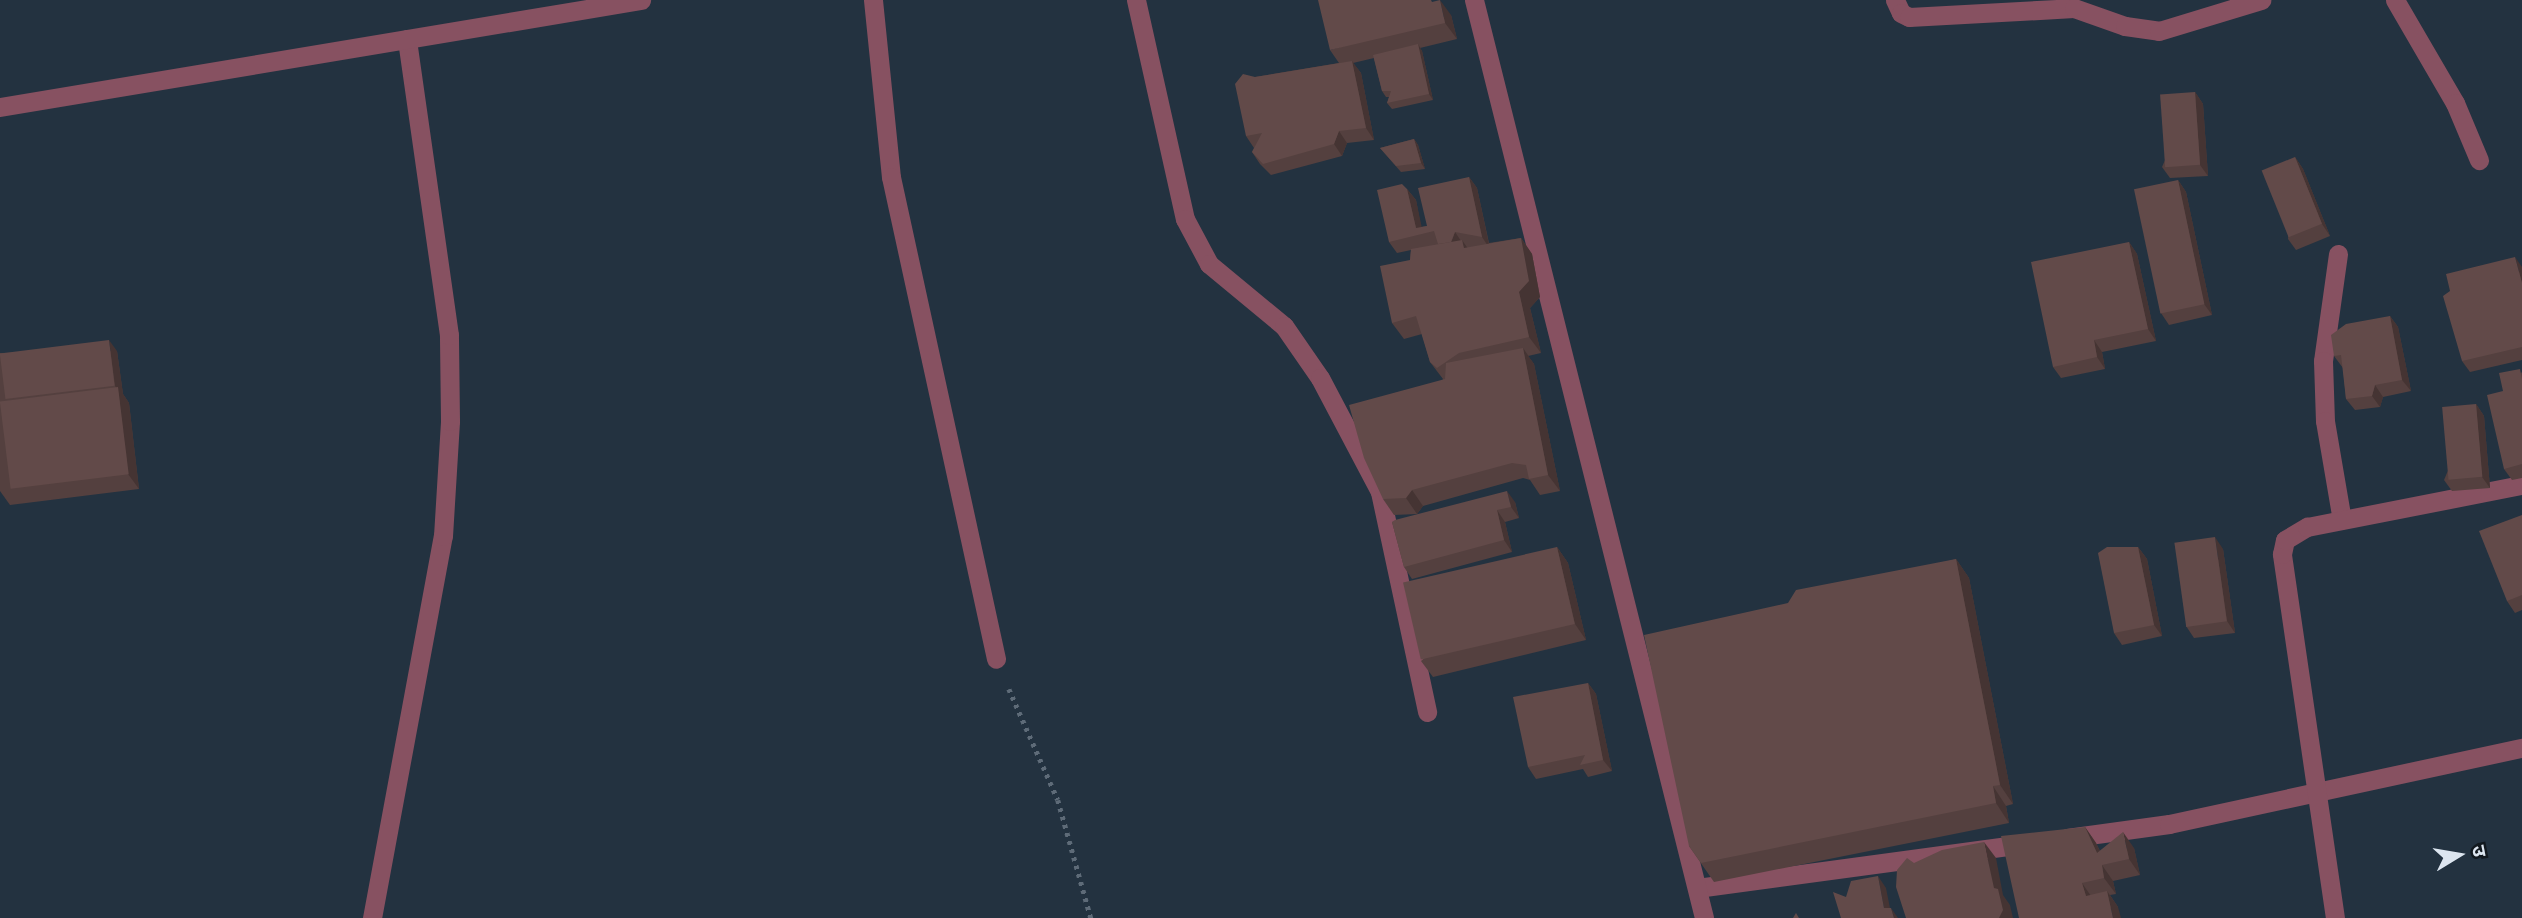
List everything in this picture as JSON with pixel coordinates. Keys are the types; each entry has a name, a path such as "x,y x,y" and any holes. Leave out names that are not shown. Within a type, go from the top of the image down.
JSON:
{"street":[{"path":"0,107 641,0"},
{"path":"873,0 891,177 996,659"},
{"path":"1136,0 1185,219 1209,264 1284,326 1320,378 1380,492 1427,712"},
{"path":"1474,0 1704,918"},
{"path":"1895,0 1901,13 1909,17 2074,8 2125,26 2159,31 2261,0"},
{"path":"2395,0 2455,103 2479,160"},
{"path":"372,918 443,536 450,421 449,335 407,39"},
{"path":"2338,254 2323,361 2325,421 2343,520"},
{"path":"2335,918 2282,554 2285,540 2298,531 2343,520 2522,485"},
{"path":"1697,888 2169,824 2522,748"}],"path":[{"path":"996,659 1058,800 1091,918"}],"building":[{"path":"1318,0 1440,0 1445,23 1330,50"},
{"path":"1418,44 1429,94 1387,103 1391,91 1382,91 1373,55"},
{"path":"1352,61 1366,128 1339,131 1334,144 1263,164 1252,152 1262,133 1246,136 1235,84 1243,74 1255,77"},
{"path":"2195,92 2200,165 2165,167 2160,94"},
{"path":"1414,139 1421,163 1396,166 1380,148"},
{"path":"2295,157 2322,224 2289,237 2262,170"},
{"path":"1469,177 1482,237 1455,232 1451,242 1438,244 1434,231 1389,242 1377,190 1402,184 1407,189 1416,228 1427,226 1418,188"},
{"path":"2178,180 2204,304 2160,314 2134,189"},
{"path":"1521,238 1529,281 1519,292 1529,337 1459,353 1437,368 1430,362 1416,316 1392,323 1380,266 1410,260 1411,249 1462,240 1464,248"},
{"path":"2129,242 2148,329 2094,340 2097,357 2053,367 2031,262"},
{"path":"2515,257 2522,283 2522,347 2462,361 2443,296 2450,291 2446,274"},
{"path":"2390,316 2402,380 2375,385 2372,396 2346,399 2341,355 2334,356 2331,335 2346,324"},
{"path":"109,340 115,386 5,399 0,353"},
{"path":"1523,348 1548,475 1529,479 1526,465 1512,463 1412,490 1406,498 1383,499 1364,458 1349,405 1445,379 1446,363"},
{"path":"2520,369 2522,464 2504,469 2487,395 2503,391 2499,373"},
{"path":"118,387 129,474 11,489 0,401"},
{"path":"2476,404 2482,477 2448,480 2442,407"},
{"path":"1507,491 1511,507 1497,510 1504,540 1404,567 1392,522"},
{"path":"2522,515 2522,595 2507,601 2479,531"},
{"path":"2215,537 2227,621 2186,627 2174,543"},
{"path":"1557,547 1575,624 1421,660 1403,583"},
{"path":"2107,547 2138,547 2154,625 2114,633 2098,553"},
{"path":"1956,559 2000,785 1993,786 1996,803 1701,863 1689,846 1644,635 1788,603 1796,590"},
{"path":"1588,683 1603,760 1580,765 1585,755 1528,767 1513,697"},
{"path":"2085,827 2097,853 2123,832 2129,859 2102,865 2104,878 2082,883 2086,896 2107,891 2113,918 2019,918 2001,836"},
{"path":"1984,842 1994,888 1998,889 2003,910 1999,918 1906,918 1896,887 1897,870 1907,858 1914,863 1942,850"},
{"path":"1878,876 1884,908 1891,908 1894,918 1841,918 1833,892 1846,897 1851,881"}]}
